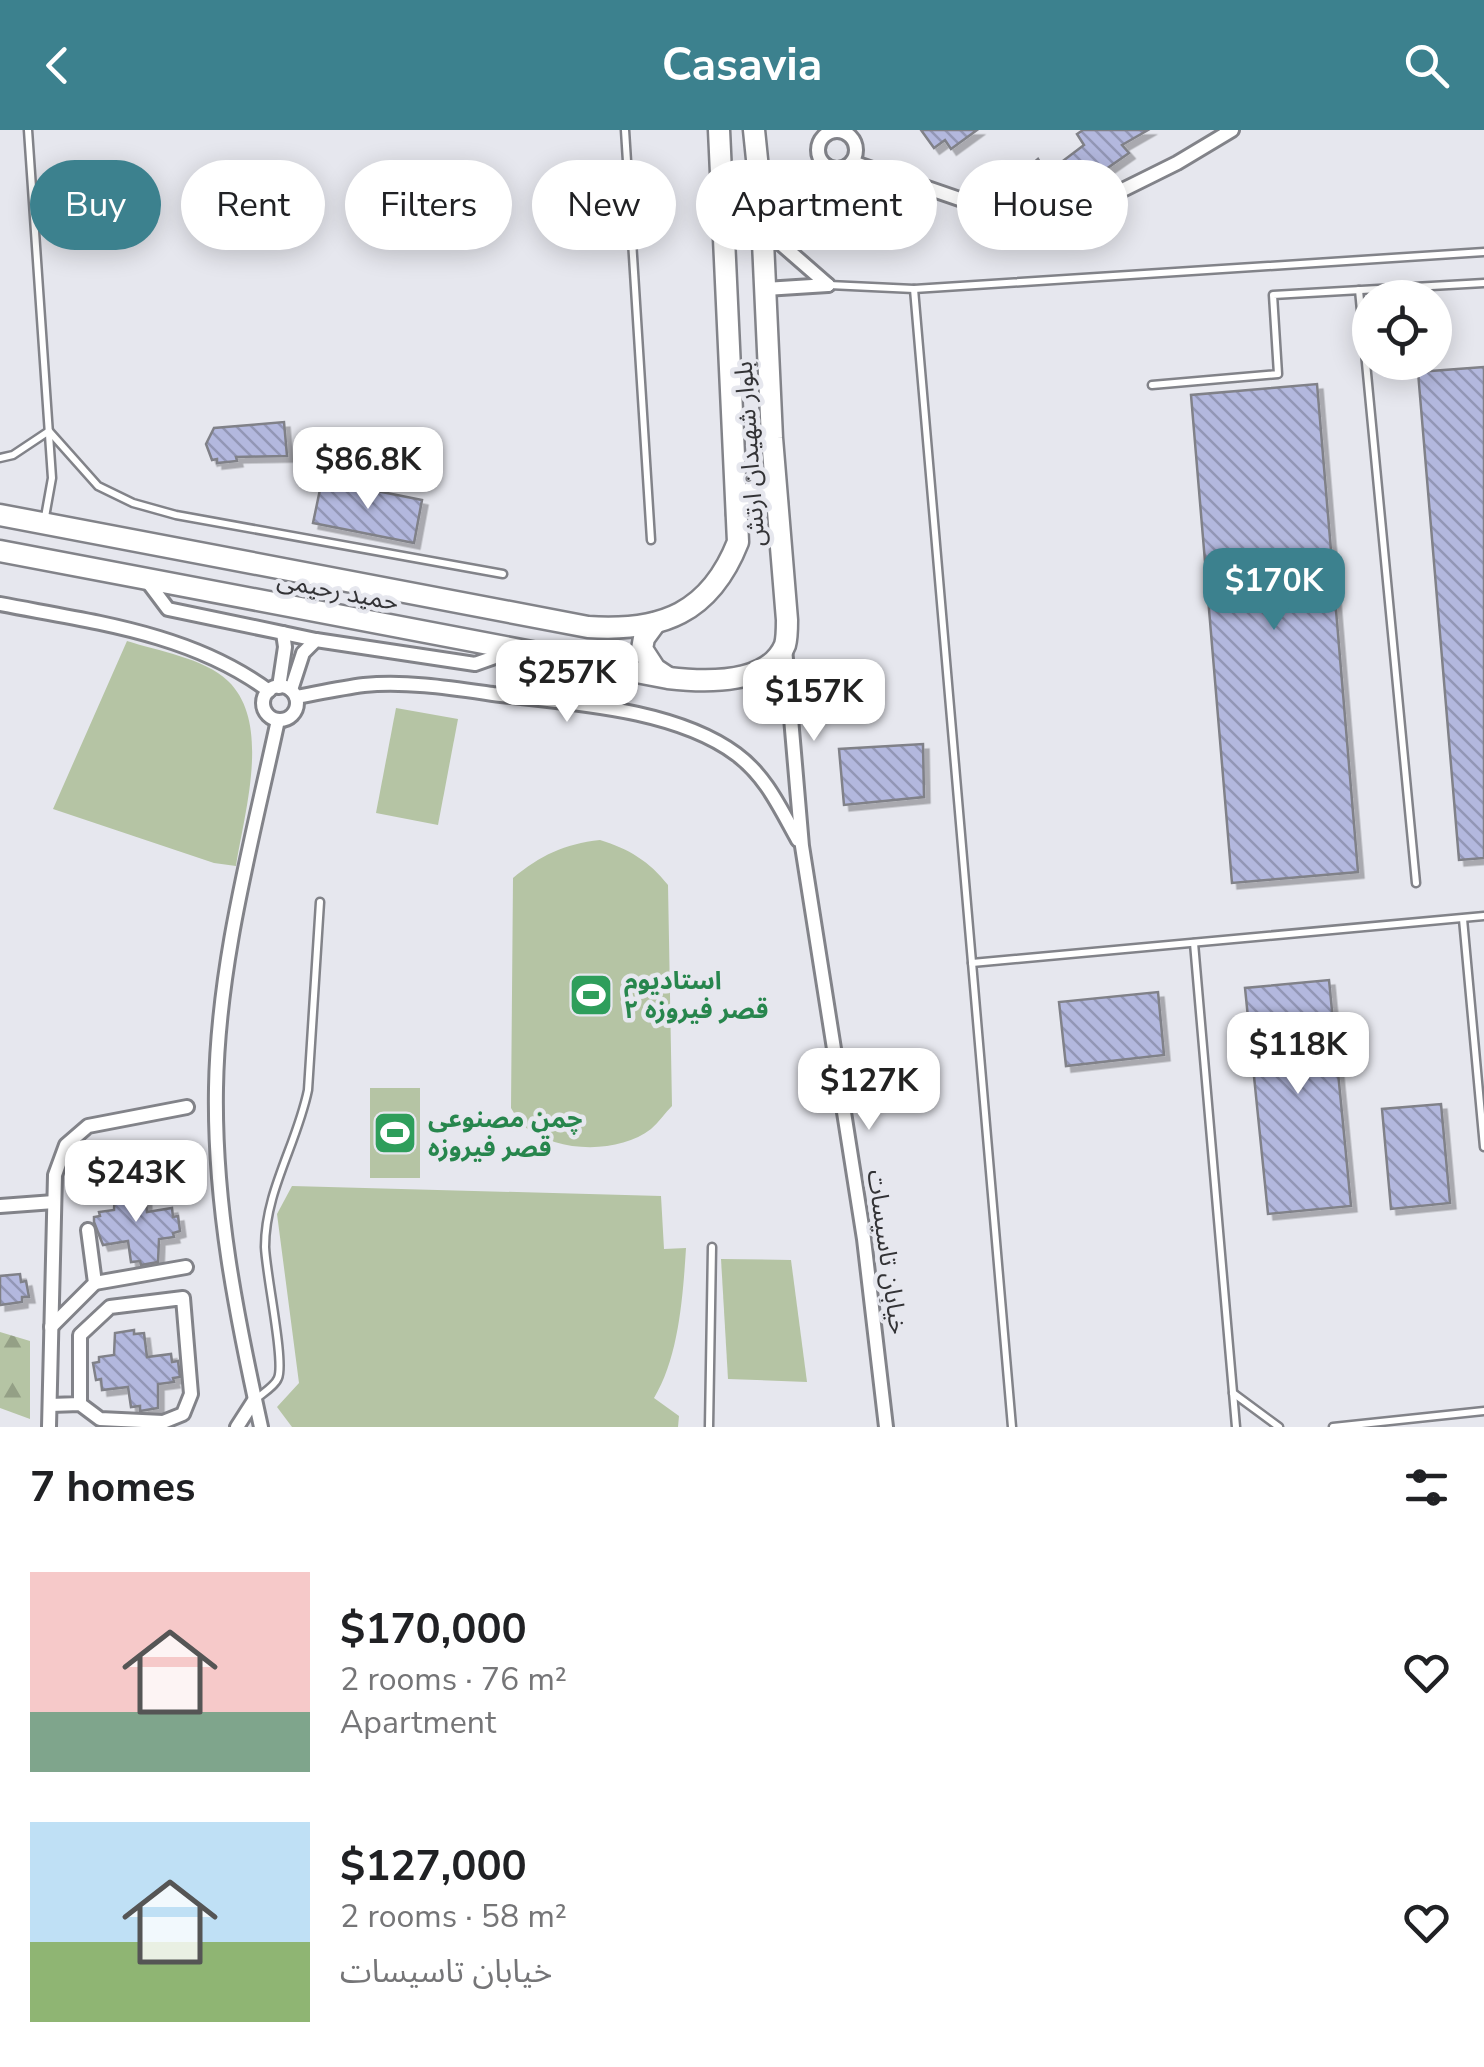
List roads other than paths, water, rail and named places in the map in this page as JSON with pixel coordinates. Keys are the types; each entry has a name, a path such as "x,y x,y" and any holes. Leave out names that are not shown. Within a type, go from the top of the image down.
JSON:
{"main road":[{"name":"بلوار شهیدان ارتش","path":"655,623 680,615 708,593 726,571 738,542 718,130"},
{"name":"بلوار شهیدان ارتش","path":"754,130 757,160"},
{"name":"بلوار شهیدان ارتش","path":"763,250 787,620 784,646"},
{"path":"737,514 744,498 759,491 778,503"},
{"name":"حمید رحیمی","path":"0,516 588,627 614,629 655,623"},
{"name":"حمید رحیمی","path":"0,551 668,678"},
{"path":"655,623 644,638 642,649 655,669 668,678 732,680 768,664 784,646"}],"street":[{"path":"937,191 1032,224 1052,225 1177,163 1232,130"},
{"path":"823,160 818,146 829,131 842,131 858,134 853,160"},
{"path":"788,250 828,284"},
{"path":"765,289 828,284"},
{"path":"147,581 168,609 316,640 475,664 515,650"},
{"path":"0,604 134,630 178,643 284,691"},
{"path":"278,720 294,714 284,691 283,633"},
{"path":"284,691 303,654 316,640"},
{"name":"خیابان تاسیسات","path":"784,646 802,846 864,1239 886,1427"},
{"path":"278,720 265,711 264,700 284,691 365,685 430,686 653,718 698,732 736,754 764,780 802,846"},
{"path":"260,1427 229,1278 220,1205 216,1086 230,950 278,720"},
{"path":"49,1427 55,1176 66,1144 88,1126 188,1106"},
{"path":"0,1206 54,1202"},
{"path":"88,1230 95,1283"},
{"path":"51,1327 95,1283 186,1267"},
{"path":"50,1405 80,1404 100,1418 163,1422 184,1414 192,1394 183,1298 110,1306 80,1335 80,1404"},
{"path":"237,1427 255,1399"}],"lane":[{"path":"28,130 52,478 44,524"},
{"path":"625,130 651,540"},
{"path":"828,284 914,289 1484,252"},
{"path":"1452,285 1484,283"},
{"path":"914,289 1012,1427"},
{"path":"1152,385 1278,374 1273,296 1352,290"},
{"path":"1368,380 1416,883"},
{"path":"0,458 13,455 48,432"},
{"path":"48,432 98,486 132,503 176,515 502,574"},
{"path":"255,1399 278,1382 282,1363 266,1275 266,1214 302,1118 308,1090 320,902"},
{"path":"972,963 1484,916"},
{"path":"1463,918 1484,1146"},
{"path":"1194,942 1236,1427"},
{"path":"709,1427 712,1247"},
{"path":"1233,1393 1279,1427"},
{"path":"1333,1427 1484,1411"}],"place":[{"name":"استادیوم قصر فیروزه ۲","path":"591,995"},
{"name":"چمن مصنوعی قصر فیروزه","path":"395,1133"}]}
